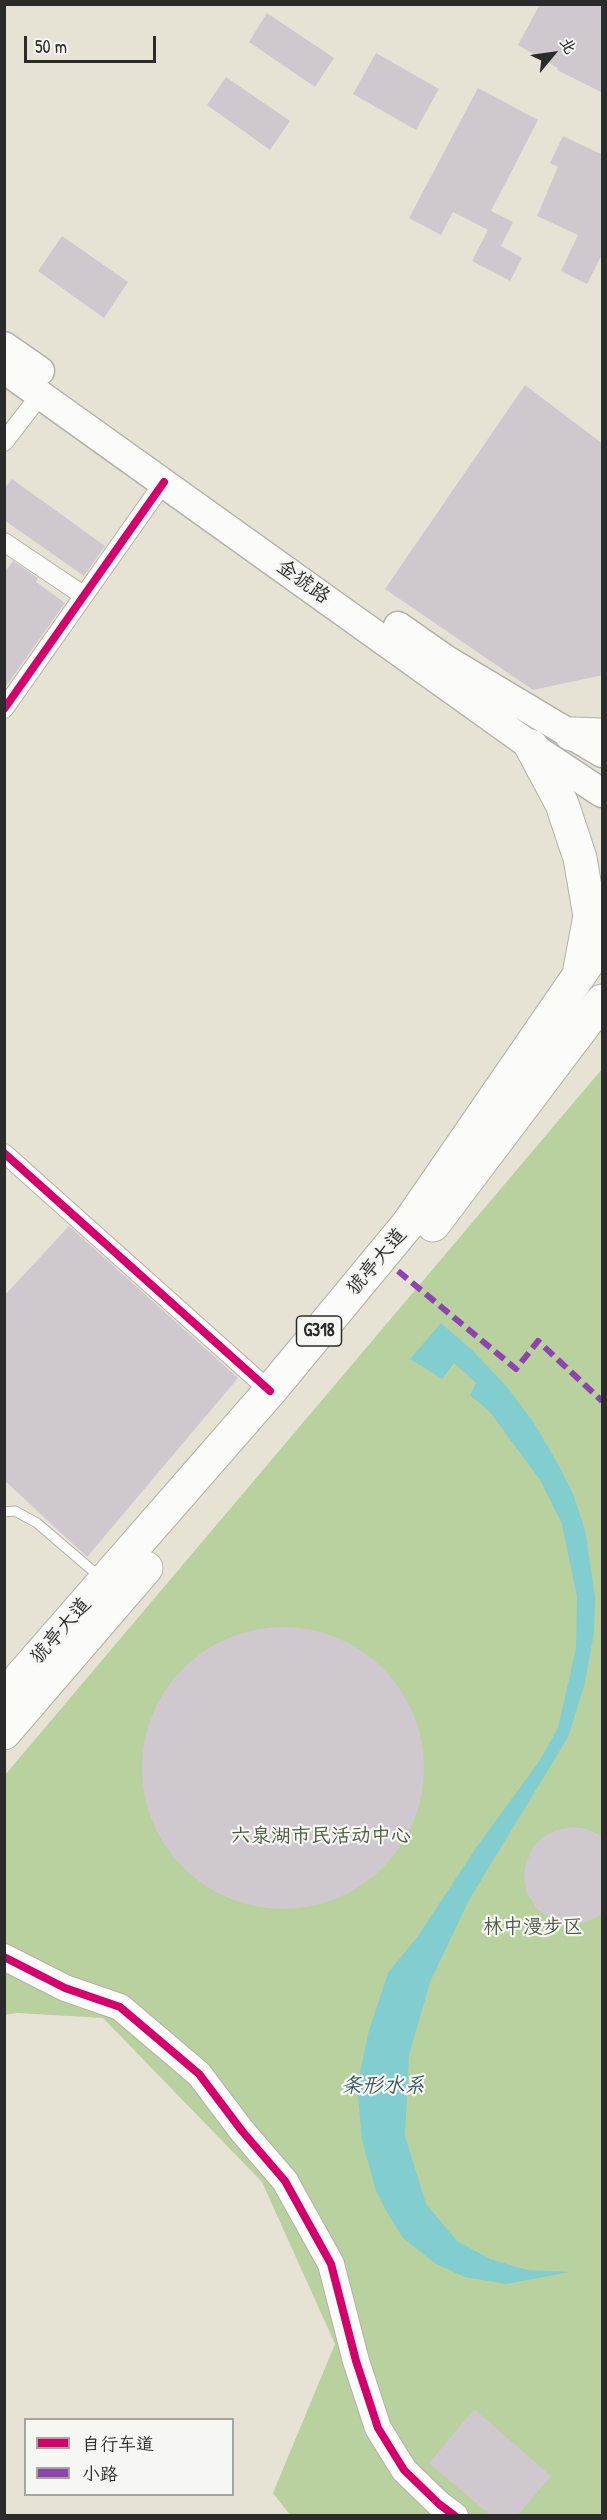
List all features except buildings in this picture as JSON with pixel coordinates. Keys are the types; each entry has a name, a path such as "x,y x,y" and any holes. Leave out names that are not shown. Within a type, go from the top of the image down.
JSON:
{"highway":[{"path":"571,734 603,735"},
{"path":"531,746 562,804 580,858 590,916 578,979"},
{"name":"猇亭大道","path":"4,1696 270,1391 408,1224 603,942"},
{"name":"猇亭大道","path":"4,1733 398,1271 601,1006"}],"main road":[{"name":"金猇路","path":"4,346 444,659 603,753"},
{"name":"金猇路","path":"4,369 531,746 603,793"}],"street":[{"path":"4,442 41,394"},
{"path":"5,708 164,482"},
{"path":"4,542 83,595"},
{"path":"4,1153 270,1391"},
{"path":"4,1957 65,1988 120,2007 199,2074 242,2131 285,2181 331,2264 356,2361 378,2428 404,2470 439,2504 455,2516"}],"lane":[{"path":"4,1512 15,1511 37,1523 104,1581"}],"green space":[{"name":"六泉湖市民活动中心","path":"602,1069 602,2515 290,2515 273,2493 335,2344 262,2182 103,2018 17,2013 5,2015 5,1775"}],"water":[{"name":"条形水系","path":"441,1323 474,1352 507,1387 534,1423 558,1464 573,1494 585,1530 595,1597 594,1632 585,1683 568,1737 469,1900 430,1982 409,2055 405,2136 426,2204 457,2241 490,2259 527,2270 570,2272 506,2284 465,2277 436,2264 403,2238 376,2191 362,2140 357,2086 369,2030 388,1973 418,1936 478,1845 538,1763 558,1728 576,1648 577,1597 562,1524 540,1480 490,1412 470,1395 476,1383 454,1363 442,1379 410,1359"}],"marked path":[{"path":"398,1271 516,1369 538,1341 602,1401"}],"cycle path":[{"path":"4,709 164,482"},
{"path":"4,1153 270,1391"},
{"path":"4,1957 65,1988 120,2007 199,2074 242,2131 285,2181 331,2264 356,2361 378,2428 404,2470 439,2504 455,2516"}],"park label":[{"name":"林中漫步区","path":"533,1928"}]}
